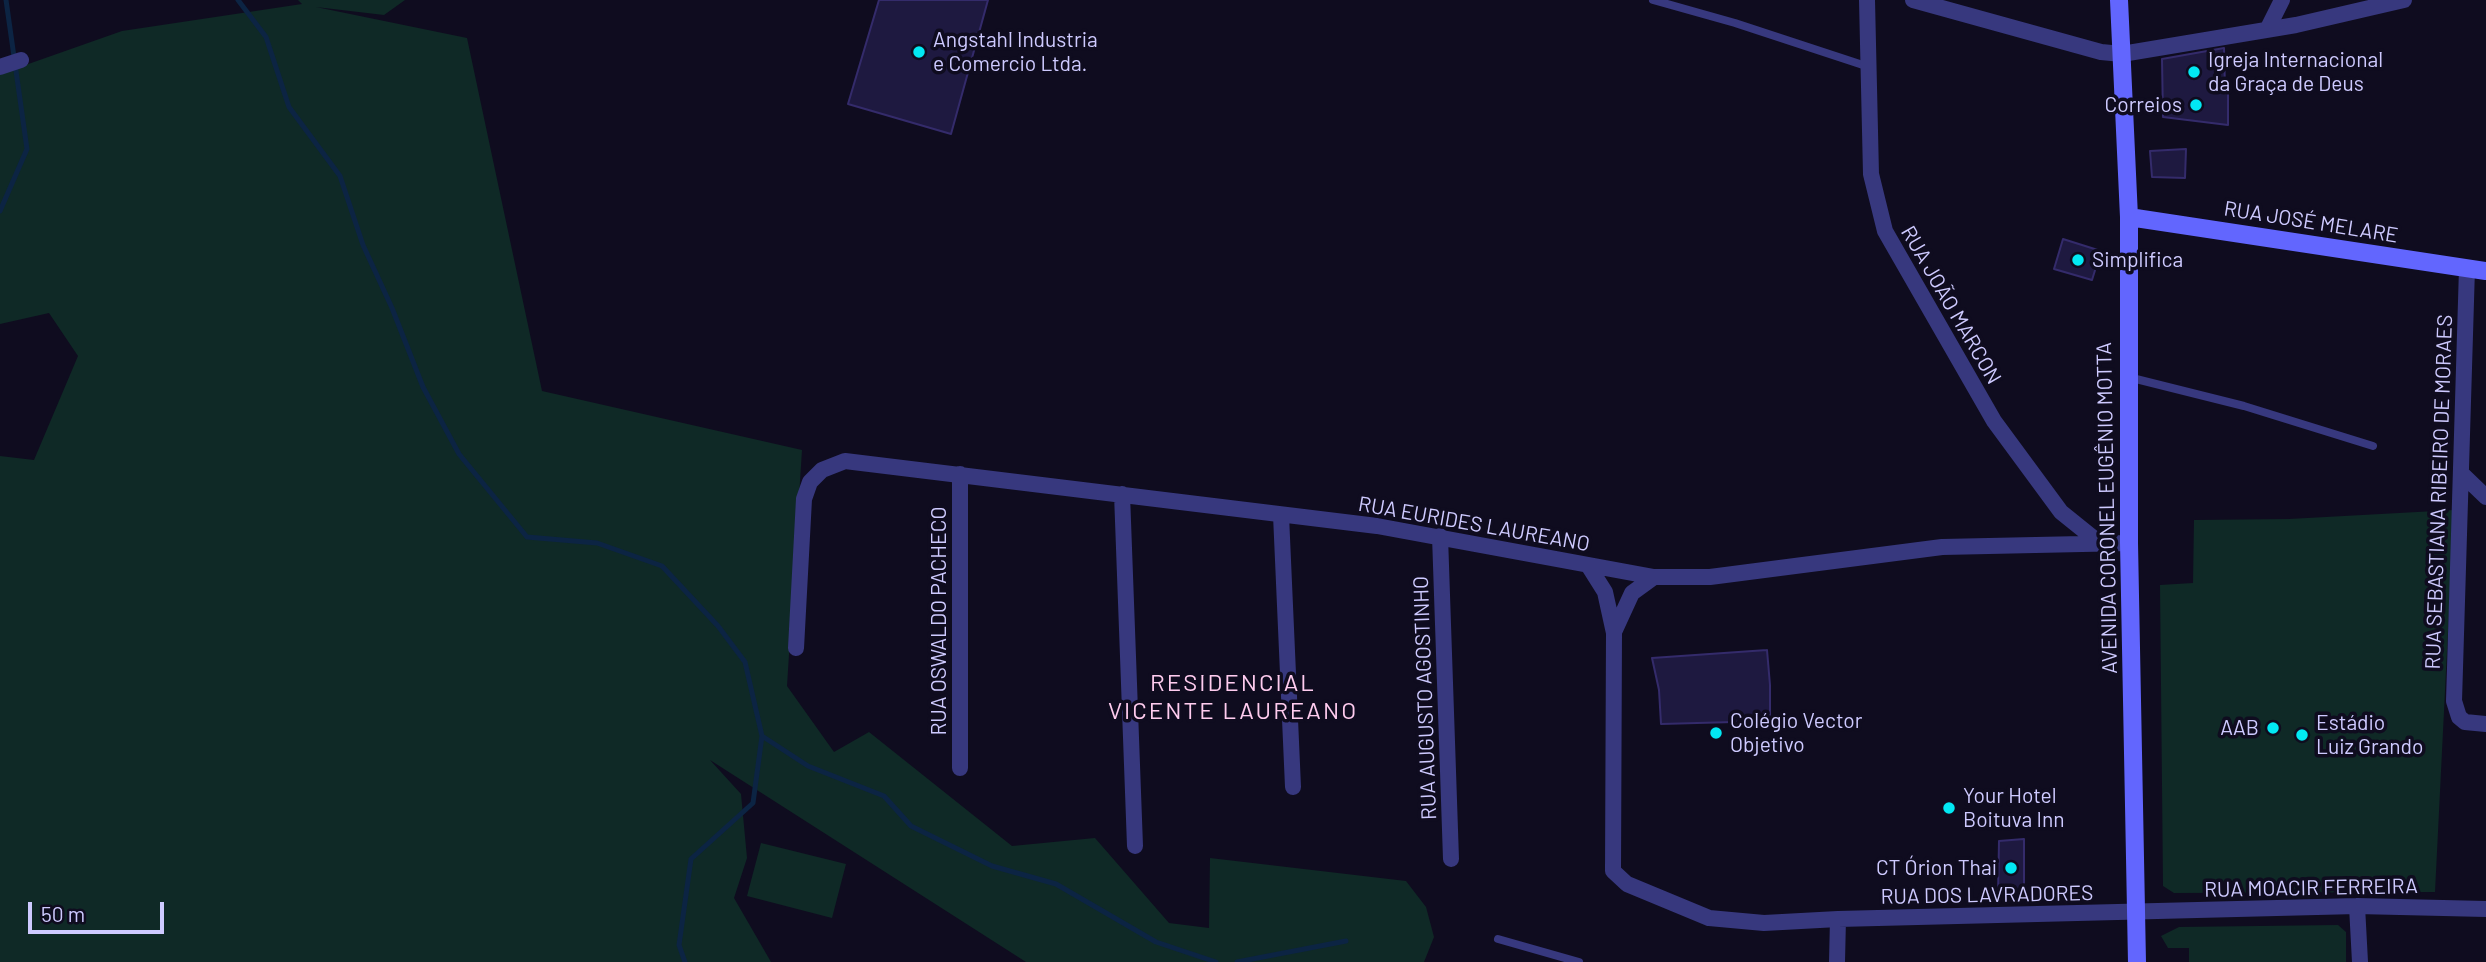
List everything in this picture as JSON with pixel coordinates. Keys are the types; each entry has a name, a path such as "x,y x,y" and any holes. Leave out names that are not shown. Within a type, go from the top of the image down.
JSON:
{"main road":[{"name":"AVENIDA CORONEL EUGÊNIO MOTTA","path":"2119,0 2129,217 2129,543 2137,962"},
{"name":"RUA JOSÉ MELARE","path":"2129,217 2486,271"}],"street":[{"name":"RUA JOÃO MARCON","path":"1867,0 1871,174 1885,232 1994,421 2061,512 2102,545"},
{"path":"1913,0 2101,52 2122,54 2320,20 2404,0"},
{"path":"2269,28 2282,0"},
{"path":"0,67 21,60"},
{"name":"RUA SEBASTIANA RIBEIRO DE MORAES","path":"2467,268 2454,701 2459,717 2465,722 2486,724"},
{"name":"RUA EURIDES LAUREANO","path":"796,648 802,508 807,490 817,475 830,466 845,461 1377,526 1654,577 1710,577 1942,547 2129,543"},
{"name":"RUA OSWALDO PACHECO","path":"960,768 961,474"},
{"path":"2462,474 2486,497"},
{"path":"1122,495 1135,846"},
{"path":"1281,515 1293,787"},
{"name":"RUA AUGUSTO AGOSTINHO","path":"1440,536 1451,859"},
{"path":"1588,565 1605,592 1614,632"},
{"path":"1614,632 1632,593 1654,577"},
{"name":"RUA DOS LAVRADORES","path":"1614,632 1612,867 1615,875 1627,884 1714,919 1764,923 2136,913"},
{"path":"2357,906 2360,962"},
{"name":"RUA MOACIR FERREIRA","path":"2136,913 2357,906 2486,909"},
{"path":"1837,962 1838,919"}],"lane":[{"path":"1653,0 1870,67"},
{"path":"2128,377 2245,406 2373,446"},
{"path":"1498,939 1579,962"}],"green space":[{"path":"298,0 405,0 384,15 316,7 467,38 542,391 802,450 787,686 834,752 869,732 1012,846 1095,838 1169,923 1209,928 1210,858 1406,881 1426,907 1434,937 1424,962 1026,962 710,760 741,794 747,858 734,898 771,962 0,962 0,456 34,460 78,356 49,313 0,324 0,74 122,31 302,4"},
{"name":"Estádio Luiz Grando","path":"2454,510 2435,892 2174,893 2163,886 2160,585 2193,583 2194,520 2289,519"},
{"path":"761,843 846,864 832,918 747,896"},
{"path":"2338,925 2346,932 2346,962 2189,962 2189,948 2168,948 2161,936 2179,927"}],"building":[{"name":"Angstahl Industria e Comercio Ltda.","path":"879,0 988,0 951,134 848,104"},
{"path":"2224,48 2228,125 2163,117 2162,59"},
{"path":"2186,149 2185,178 2152,177 2150,151"},
{"name":"Simplifica","path":"2063,239 2101,251 2092,280 2054,269"},
{"path":"1767,650 1770,721 1661,724 1659,690 1652,658"},
{"name":"CT Órion Thai","path":"2024,839 2024,897 1998,896 1999,841"}],"waterway":[{"path":"0,211 27,149 6,0"},
{"path":"238,0 266,37 289,107 340,176 363,245 392,308 423,387 459,454 527,537 597,543 662,566 718,626 745,662 762,736 753,803 691,859 679,945 685,962"},
{"path":"762,736 808,766 884,796 911,826 992,866 1056,884 1156,942 1216,962"},
{"path":"1237,962 1346,941"}],"place":[{"name":"Angstahl Industria e Comercio Ltda.","path":"919,52"},
{"name":"Igreja Internacional da Graça de Deus","path":"2194,72"},
{"name":"Correios","path":"2196,105"},
{"name":"Simplifica","path":"2078,260"},
{"name":"AAB","path":"2273,728"},
{"name":"Colégio Vector Objetivo","path":"1716,733"},
{"name":"Estádio Luiz Grando","path":"2302,735"},
{"name":"Your Hotel Boituva Inn","path":"1949,808"},
{"name":"CT Órion Thai","path":"2011,868"}],"district":[{"name":"RESIDENCIAL VICENTE LAUREANO","path":"1233,697"}]}
